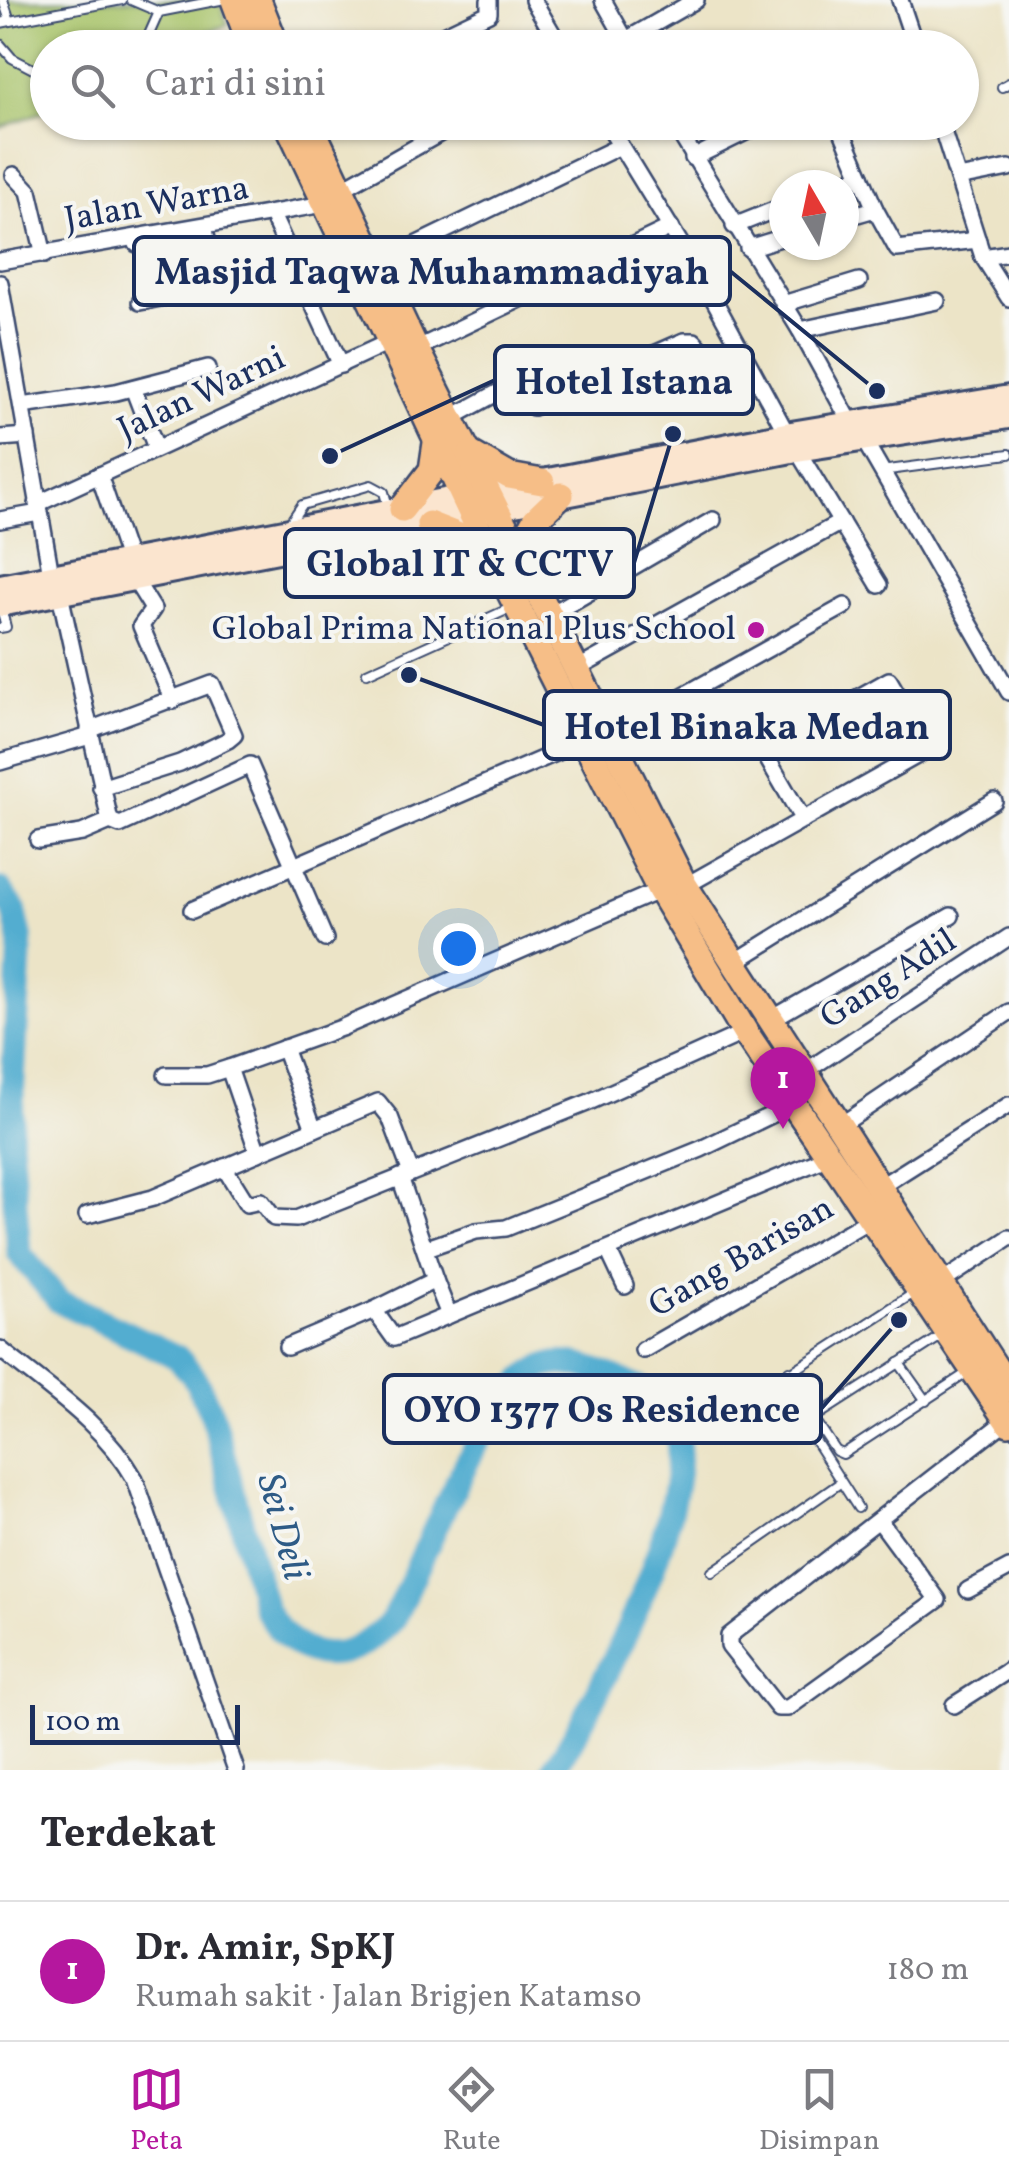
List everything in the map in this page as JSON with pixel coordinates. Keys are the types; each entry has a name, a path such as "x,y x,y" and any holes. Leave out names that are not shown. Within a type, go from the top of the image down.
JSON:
{"main road":[{"path":"234,0 245,30"},
{"path":"267,3 273,30"},
{"path":"297,140 347,227 391,340 444,427 467,450 509,476 552,488"},
{"path":"315,140 332,197"},
{"path":"347,227 376,264 480,504 518,551 550,615 577,670 598,738"},
{"path":"132,571 395,511 480,504 857,431 1009,397"},
{"path":"857,431 1009,417"},
{"path":"395,511 432,470 444,427"},
{"path":"467,450 487,547 517,605 598,738 745,1032 831,1156 996,1372 1008,1422"},
{"path":"518,551 552,488"},
{"path":"0,586 55,585 428,524 480,504"},
{"path":"428,524 487,547"},
{"path":"0,605 55,585"},
{"path":"673,888 732,964 838,1127 869,1202"},
{"path":"929,1287 948,1332 996,1372"}],"street":[{"path":"454,30 489,13 489,0"},
{"path":"533,0 551,30"},
{"path":"603,0 620,30"},
{"path":"650,30 696,0"},
{"path":"900,0 910,30"},
{"name":"Jalan Warna","path":"0,262 272,215 332,197 429,140"},
{"path":"616,140 879,584"},
{"path":"683,140 800,330 1009,692"},
{"path":"693,158 730,140"},
{"path":"846,140 874,208 897,249 978,240"},
{"path":"946,140 982,257 1009,298"},
{"path":"376,264 620,146"},
{"path":"958,178 1009,168"},
{"path":"14,174 29,191 44,255"},
{"path":"859,213 874,208"},
{"path":"734,226 769,212"},
{"path":"272,215 341,365"},
{"path":"204,226 218,287"},
{"path":"416,350 671,227"},
{"path":"136,238 137,244 147,248 153,298 143,302 218,287 293,264"},
{"path":"748,248 769,242"},
{"path":"982,257 1009,253"},
{"path":"783,304 860,281"},
{"path":"0,283 5,357 22,406 38,508 110,821"},
{"path":"800,330 937,301"},
{"name":"Jalan Warni","path":"0,520 38,508 99,475 391,340"},
{"path":"444,427 508,387 532,408 684,341 699,344 706,354"},
{"path":"22,406 132,388 208,368"},
{"path":"132,388 156,448"},
{"path":"0,438 27,436"},
{"path":"99,475 132,571 153,608 140,626 173,701"},
{"path":"550,615 713,520"},
{"path":"577,670 841,522"},
{"path":"192,910 598,738 845,606"},
{"path":"166,1075 207,1075 359,1021 673,888 803,820 927,748 889,680 883,679 764,751 803,820"},
{"path":"0,762 90,733 214,684 232,727 232,738 180,763 100,788"},
{"path":"38,840 82,833 110,821 120,825 250,765 325,939"},
{"path":"732,964 994,800"},
{"path":"770,1020 952,916"},
{"name":"Gang Adil","path":"803,1073 1009,937"},
{"path":"838,1127 1009,1012"},
{"path":"224,1167 244,1202 261,1201 266,1212 283,1221 587,1103 745,1032"},
{"path":"284,1048 314,1129"},
{"path":"230,1068 258,1153"},
{"path":"87,1216 152,1198 378,1102 390,1117 435,1280 449,1315"},
{"path":"426,1248 476,1231 506,1228 701,1149 796,1103"},
{"name":"Gang Barisan","path":"643,1350 1009,1106"},
{"path":"374,1310 394,1338 609,1252 831,1156"},
{"path":"929,1287 1009,1238"},
{"path":"609,1252 624,1286"},
{"path":"287,1347 435,1280"},
{"path":"0,1350 108,1437 134,1479 236,1770"},
{"path":"879,1520 938,1600 788,1708 778,1708 729,1646 729,1636 879,1520 1008,1422"},
{"path":"968,1590 1009,1568"},
{"path":"954,1705 1009,1670"}],"lane":[{"path":"3,0 5,22 122,0"},
{"path":"131,0 159,12 220,0"},
{"path":"150,30 159,12"},
{"path":"0,44 12,58 30,68"},
{"path":"882,471 1009,454"},
{"path":"0,605 6,627 0,628"},
{"path":"366,673 517,605"},
{"path":"858,1508 782,1389 781,1378 929,1287"},
{"path":"817,1416 948,1332"},
{"path":"899,1363 926,1402"},
{"path":"789,1371 817,1416 821,1431 836,1452 843,1454 926,1402 996,1372"},
{"path":"712,1572 840,1483"}],"green space":[{"path":"0,0 219,0 228,25 213,30 30,30 30,117 0,128"}],"waterway":[{"name":"Sei Deli","path":"0,890 14,909 21,940 10,1138 19,1253 59,1301 177,1357 193,1375 212,1414 265,1609 293,1642 325,1655 342,1653 376,1635 393,1619 472,1453 510,1394 531,1374 552,1364 585,1367 649,1392 669,1408 679,1451 674,1495 661,1544 619,1648 554,1770"}],"place":[{"name":"Masjid Taqwa Muhammadiyah","path":"877,391"},
{"name":"Global IT & CCTV","path":"673,434"},
{"name":"Hotel Istana","path":"330,456"},
{"name":"Global Prima National Plus School","path":"756,630"},
{"name":"Hotel Binaka Medan","path":"409,675"},
{"name":"Dr. Amir, SpKJ","path":"783,1129"},
{"name":"OYO 1377 Os Residence","path":"899,1320"}]}
